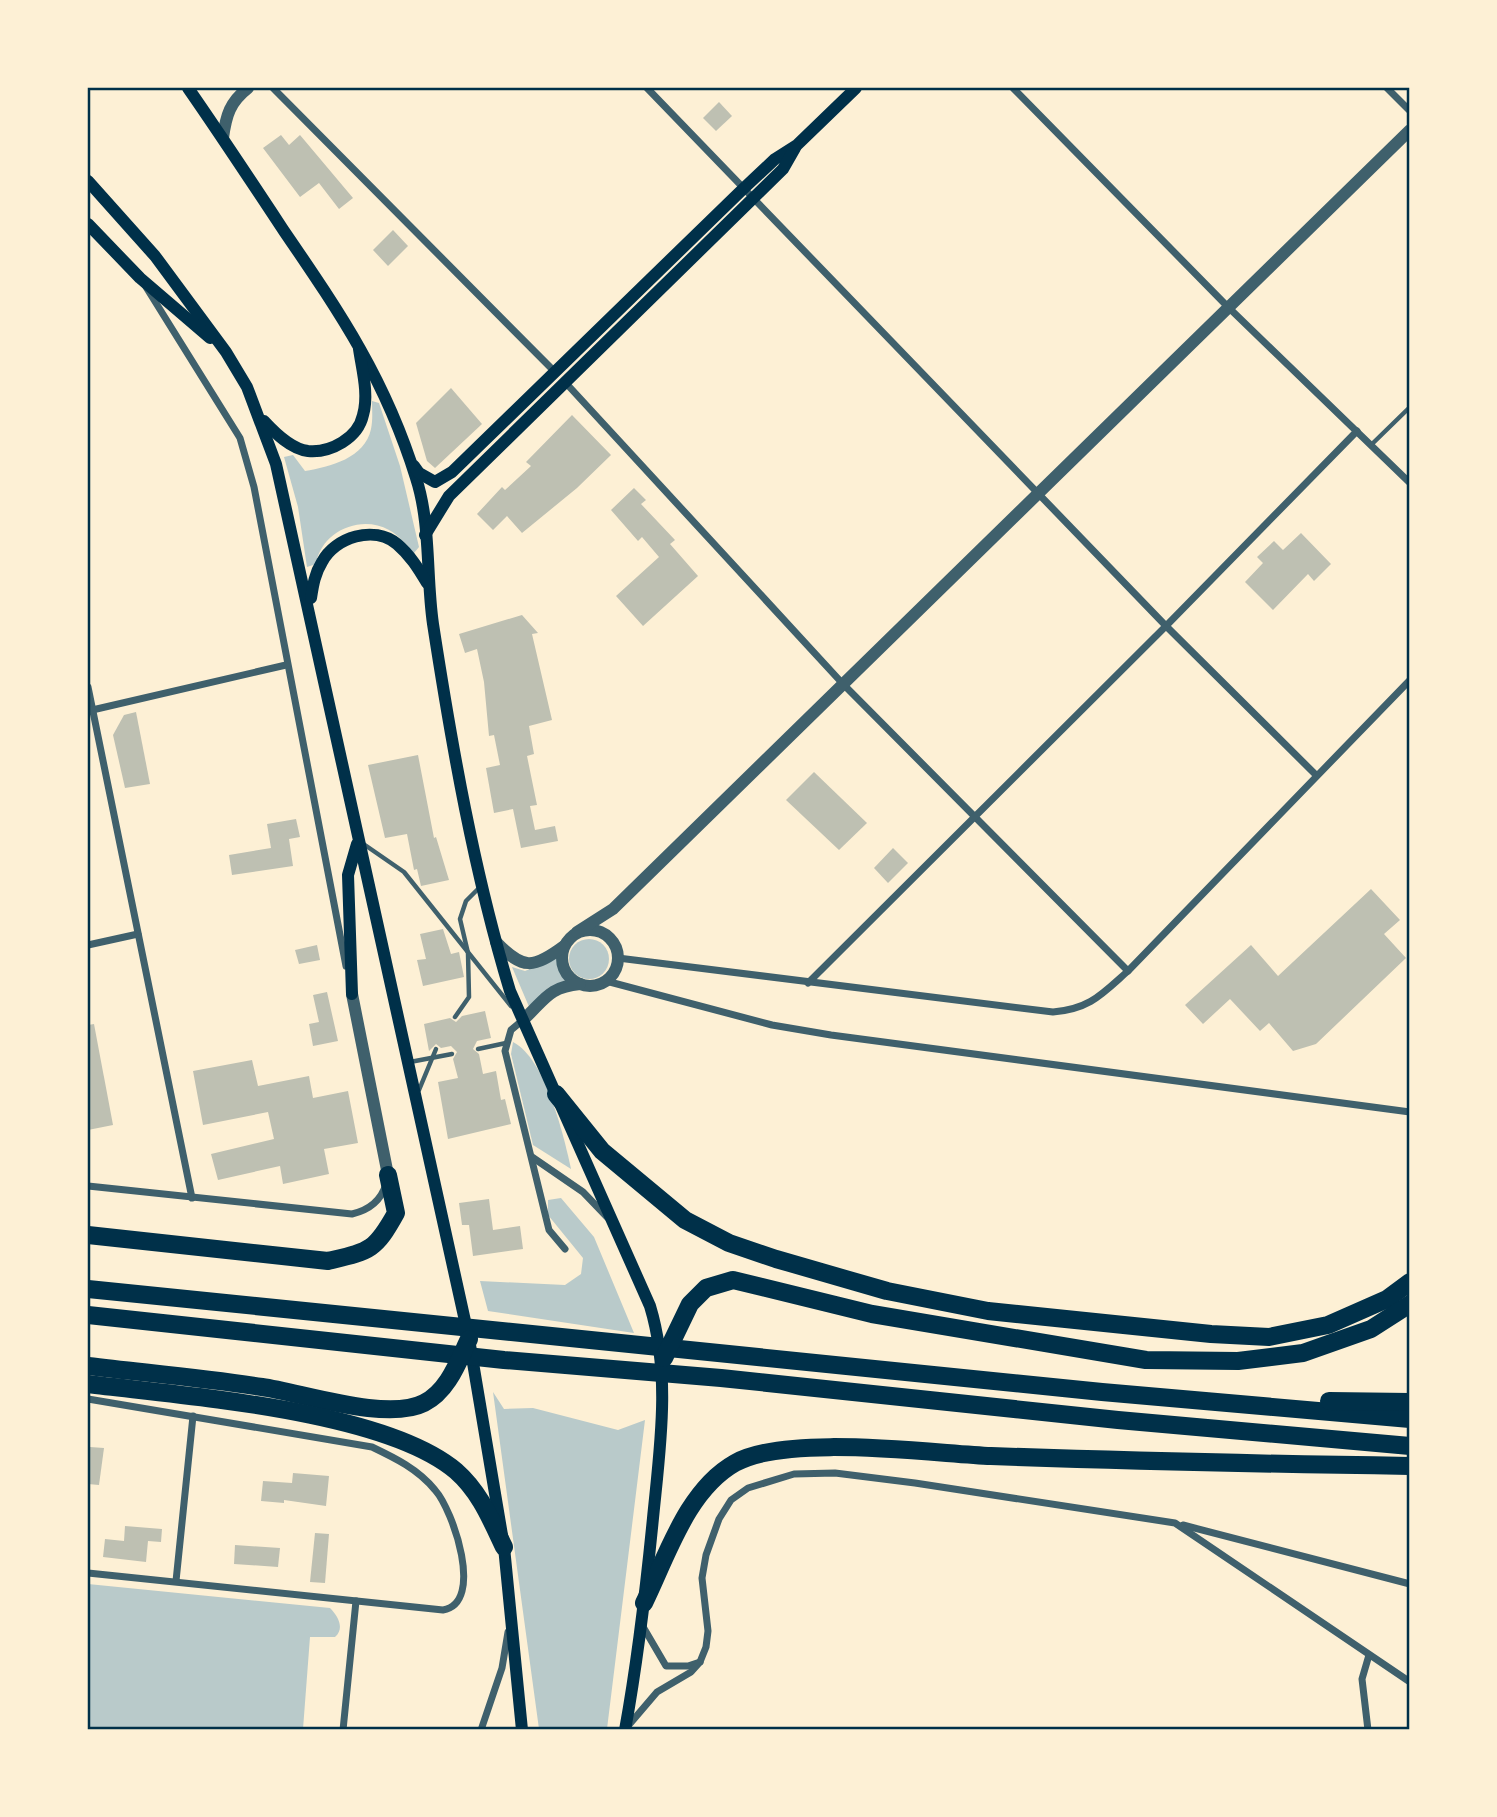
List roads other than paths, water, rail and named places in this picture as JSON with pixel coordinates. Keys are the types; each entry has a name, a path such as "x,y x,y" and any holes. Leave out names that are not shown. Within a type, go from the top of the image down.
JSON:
{"highway":[{"path":"556,1094 602,1151 685,1220 729,1242 776,1259 887,1291 988,1311 1211,1334 1269,1337 1328,1325 1387,1299 1409,1282"},
{"path":"88,1225 95,1235 328,1261 359,1253 382,1241 396,1213 388,1175"},
{"path":"662,1361 690,1304 706,1288 733,1280 872,1314 1146,1360 1238,1361 1303,1353 1371,1329 1409,1304"},
{"path":"88,1289 1102,1392 1409,1419"},
{"path":"88,1315 504,1360 721,1378 1118,1420 1409,1446"},
{"path":"88,1366 262,1387 375,1408 400,1409 424,1404 441,1390 469,1339"},
{"path":"88,1384 261,1406 350,1425 401,1441 457,1472 483,1502 504,1547"},
{"path":"1102,1392 1409,1402"},
{"path":"644,1603 675,1538 713,1478 736,1463 769,1451 822,1448 993,1456 1409,1466"}],"main road":[{"path":"188,88 358,341 393,410 419,491 428,586 447,708 496,942 523,1020 650,1306 662,1361 660,1448 642,1625 626,1730"},
{"path":"425,535 440,507 566,383 748,194 775,159 797,145 856,88"},
{"path":"88,181 155,256 226,352 247,387 261,418 289,510 358,840 469,1339 504,1547 522,1730"},
{"path":"410,460 419,473 435,482 452,472 555,372 748,194"},
{"path":"88,223 140,278 226,352"},
{"path":"261,418 281,438 307,451 331,448 351,436 363,415 365,386 358,341"},
{"path":"310,608 314,579 323,560 337,544 358,535 376,536 395,542 416,563 428,586"},
{"path":"352,994 348,876 358,840"}],"street":[{"path":"223,138 226,115 234,98 248,88"},
{"path":"273,88 566,383 843,684 973,818 1128,971"},
{"path":"647,88 1039,491 1166,626 1316,775"},
{"path":"1013,88 1227,306 1409,483"},
{"path":"1387,88 1409,111"},
{"path":"496,942 511,958 523,964 539,962 612,909 1409,130"},
{"path":"88,1186 352,1214 366,1210 377,1201 388,1175 286,665 254,487 240,438 140,278"},
{"path":"808,983 1357,431"},
{"path":"90,710 286,665"},
{"path":"618,958 1053,1012 1076,1010 1095,1000 1128,971 1409,680"},
{"path":"88,687 90,710 192,1198"},
{"path":"565,1250 549,1230 505,1051 506,1043 511,1030 547,994 562,986 589,986 606,981 612,975 618,958 612,941 612,909"},
{"path":"577,932 596,930 612,941"},
{"path":"88,945 138,934"},
{"path":"564,946 562,966 566,974 580,984"},
{"path":"606,981 772,1025 831,1035 1409,1112"},
{"path":"532,1157 583,1192 612,1222"},
{"path":"88,1399 372,1447 409,1465 436,1490 452,1517 461,1545 463,1581 458,1603 452,1609 88,1573"},
{"path":"176,1581 193,1416"},
{"path":"626,1730 639,1710 657,1692 691,1672 701,1661 708,1631 702,1578 710,1538 731,1500 748,1488 770,1479 794,1474 835,1473 999,1494 1175,1523 1409,1584"},
{"path":"1175,1523 1409,1682"},
{"path":"343,1730 356,1601"},
{"path":"481,1730 502,1668 511,1614"},
{"path":"642,1625 666,1666 688,1666 701,1661"},
{"path":"1367,1730 1362,1679 1369,1655"}],"lane":[{"path":"1371,445 1409,407"},
{"path":"358,840 404,872 523,1020"},
{"path":"455,1017 469,996 468,953 460,919 466,901 482,885"},
{"path":"478,1049 506,1043"},
{"path":"416,1096 436,1049"},
{"path":"409,1062 452,1054"}]}
